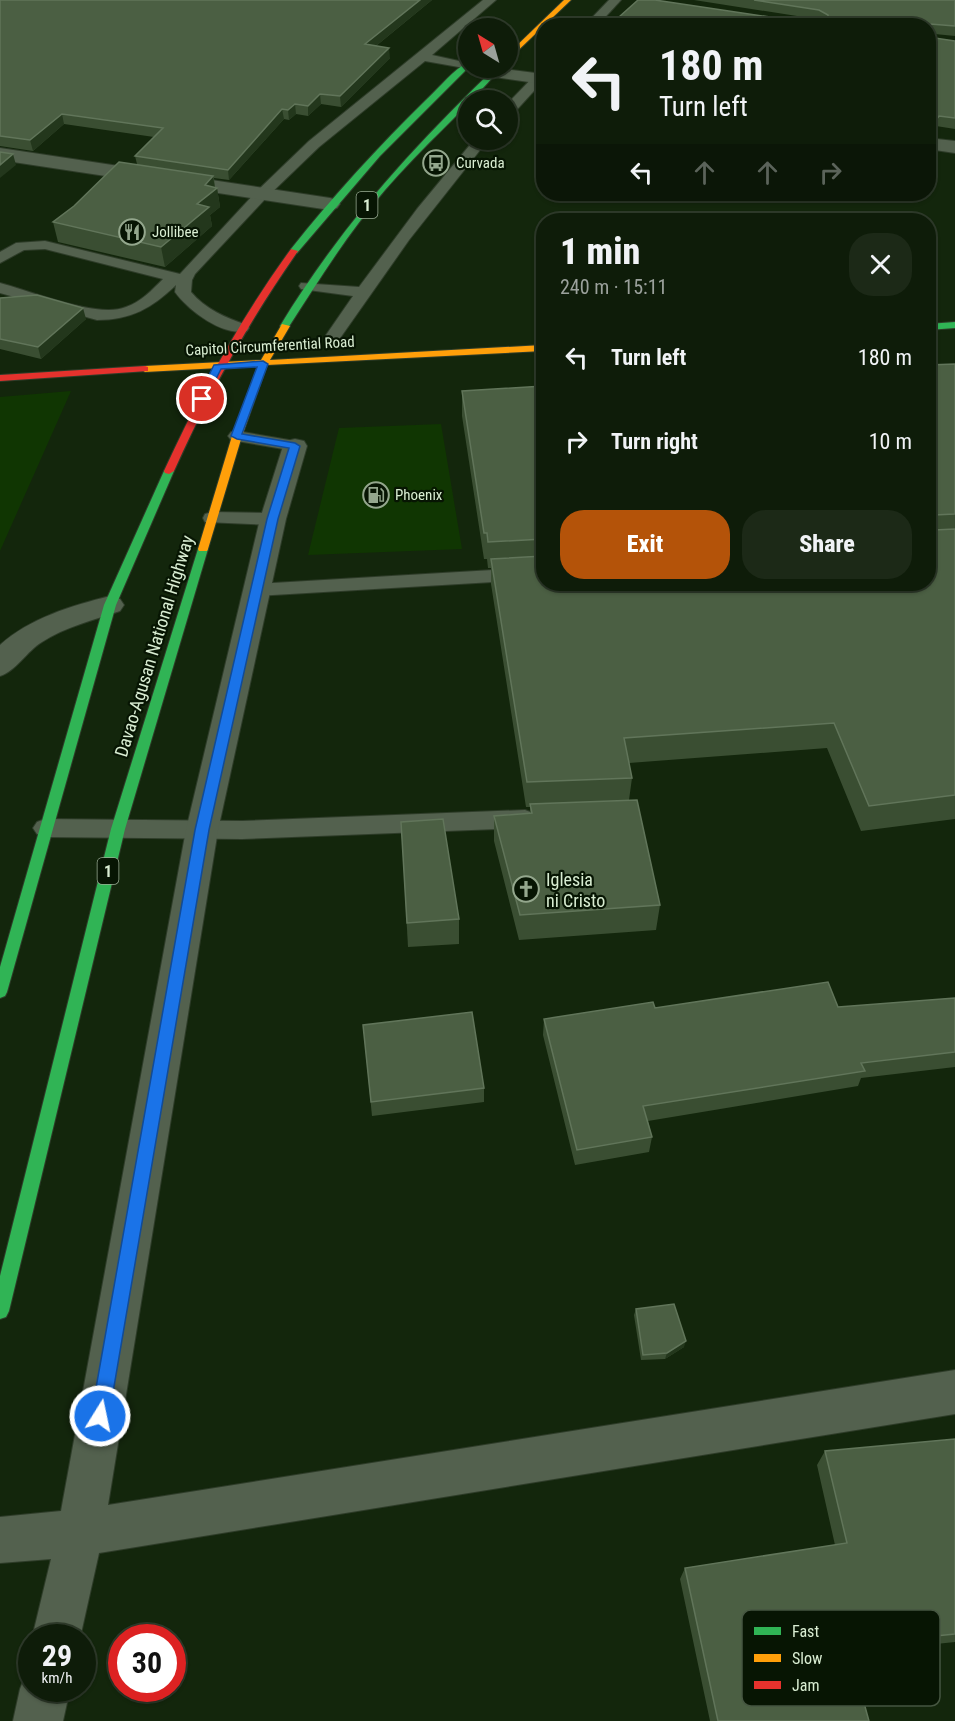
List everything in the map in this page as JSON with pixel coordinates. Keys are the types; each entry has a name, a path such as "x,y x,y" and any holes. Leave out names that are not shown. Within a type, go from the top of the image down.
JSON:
{"main road":[{"path":"549,18 568,0"},
{"path":"518,48 536,31"},
{"name":"1","path":"0,992 110,605 186,432 218,367 270,282 330,204 402,126 458,73"},
{"name":"Davao-Agusan National Highway","path":"0,1311 118,829 237,436 263,364 307,286 363,209 433,132 488,78"},
{"path":"936,326 955,325"},
{"name":"Capitol Circumferential Road","path":"0,378 536,348"}],"street":[{"path":"518,73 536,76"},
{"path":"936,144 955,147"},
{"path":"0,154 330,204"},
{"path":"59,1624 80,1533 202,830 273,519 295,446"},
{"path":"0,666 5,657 30,637 69,618 110,605"},
{"path":"0,1540 80,1533 955,1392"},
{"path":"38,1721 42,1702"}],"lane":[{"path":"0,288 98,315 109,316 140,309 179,279 314,144 490,0"},
{"path":"598,18 615,0"},
{"path":"423,57 458,63"},
{"path":"518,101 536,82"},
{"path":"332,338 362,292 421,212 473,150"},
{"path":"0,258 21,246 45,245 179,279"},
{"path":"179,279 190,303 217,321 241,328"},
{"path":"307,286 362,292"},
{"path":"237,436 295,446"},
{"path":"212,518 273,519"},
{"path":"256,590 536,573"},
{"path":"45,828 242,830 546,818"}],"shaded area":[{"path":"71,391 0,551 0,397"},
{"path":"441,424 462,549 308,555 339,428"}],"building":[{"path":"0,0 420,0 365,44 389,48 340,96 320,94 308,106 295,104 288,110 282,109 228,170 135,156 163,128 62,114 30,140 0,136"},
{"path":"638,0 655,0 776,18 618,18"},
{"path":"754,0 955,0 955,26 936,24 936,18 828,18 828,15 819,10"},
{"path":"936,38 955,41 955,118 939,116 936,120"},
{"path":"0,152 13,154 0,165"},
{"path":"119,162 213,176 205,185 217,188 197,204 209,207 161,247 53,222 74,206"},
{"path":"37,295 83,308 38,347 0,339 0,298"},
{"path":"955,364 955,514 936,515 936,365"},
{"path":"536,386 536,539 488,542 487,533 484,533 462,391"},
{"path":"955,529 955,795 869,806 834,723 624,738 632,778 527,782 491,559 536,556 536,591 936,591 936,530"},
{"path":"637,800 660,905 520,915 494,816 532,813 530,804"},
{"path":"443,819 459,919 407,923 401,822"},
{"path":"828,982 838,1007 955,998 955,1052 861,1063 865,1071 643,1106 652,1137 577,1150 544,1019 653,1002 655,1008"},
{"path":"472,1012 484,1088 371,1102 363,1025"},
{"path":"674,1304 686,1341 667,1353 643,1355 636,1309"},
{"path":"955,1439 955,1634 940,1636 940,1610 742,1610 742,1706 865,1706 869,1721 718,1721 685,1568 847,1543 825,1451"}],"traffic: fast":[{"path":"294,251 334,201 377,154 458,74"},
{"path":"285,326 330,254 355,221 409,158 488,78"},
{"path":"936,326 955,325"},
{"path":"0,992 110,605 169,471"},
{"path":"0,1311 118,829 203,549"}],"traffic: slow":[{"path":"549,18 568,0"},
{"path":"518,48 536,31"},
{"path":"203,549 237,436 263,364 285,326"},
{"path":"145,369 536,348"}],"traffic: jam":[{"path":"169,471 196,413 240,330 294,251"},
{"path":"0,378 145,369"}],"place":[{"name":"Curvada","path":"436,163"},
{"name":"Jollibee","path":"132,232"},
{"name":"Phoenix","path":"376,495"},
{"name":"Iglesia ni Cristo","path":"526,889"}],"route":[{"path":"100,1416 202,830 273,519 295,446 237,436 263,364 218,367 202,399"}]}
